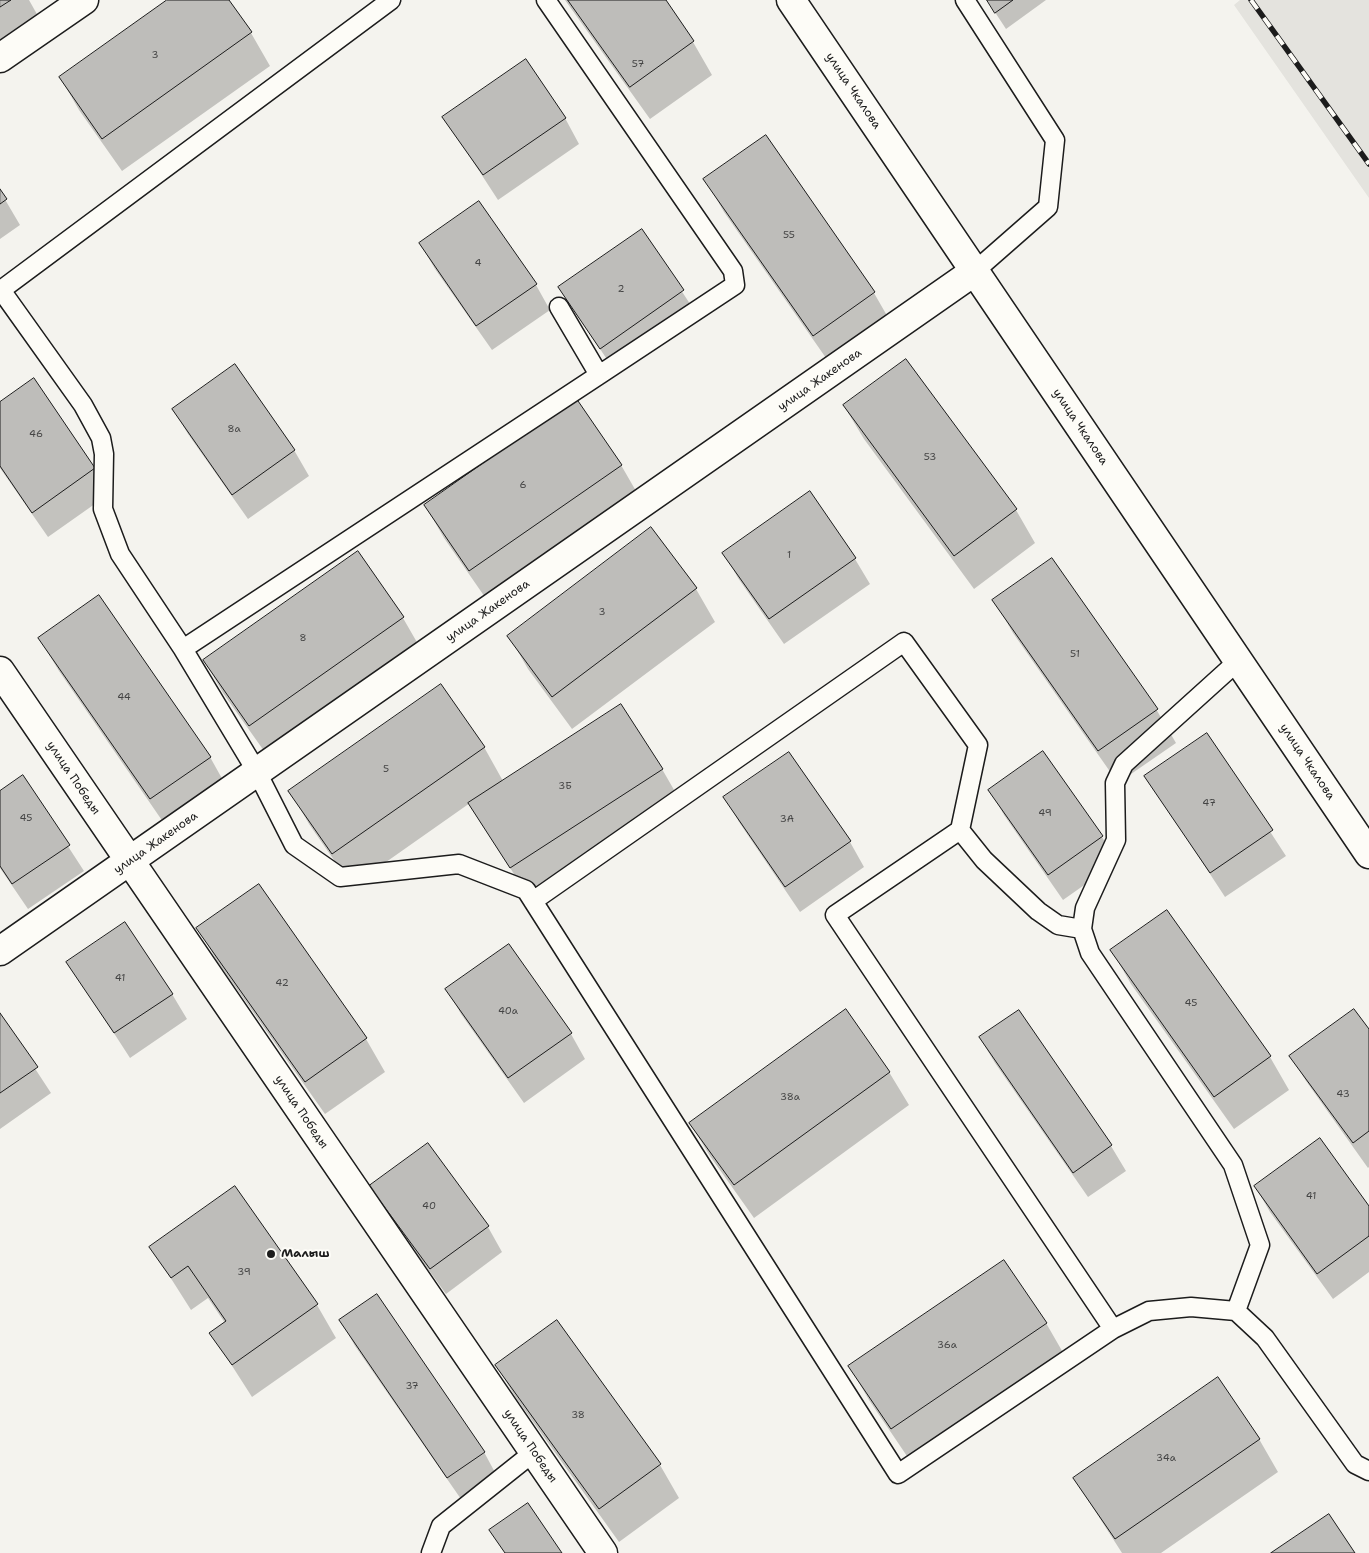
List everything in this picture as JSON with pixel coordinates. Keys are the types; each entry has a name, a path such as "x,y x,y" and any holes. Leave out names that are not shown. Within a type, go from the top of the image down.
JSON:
{"street":[{"path":"0,58 84,0"},
{"name":"улица Чкалова","path":"791,0 1369,854"},
{"name":"улица Жакенова","path":"0,951 975,271"},
{"name":"улица Победы","path":"0,671 604,1553"}],"lane":[{"path":"391,0 1,290 83,405 102,438 104,454 103,509 120,554 183,649 257,772 294,845 340,877 459,864 526,890 898,1474 1113,1329 1150,1311 1191,1307 1236,1311 1265,1338 1355,1464 1369,1471"},
{"path":"183,649 735,285 733,271 546,0"},
{"path":"965,0 1055,140 1048,207 975,271"},
{"path":"559,306 599,375"},
{"path":"533,901 904,642 978,745 960,830 835,915 1113,1329"},
{"path":"1236,1311 1260,1245 1233,1165 1090,953 1082,929 1085,908 1116,840 1115,783 1124,764 1238,661"},
{"path":"960,830 984,860 1038,910 1058,925 1082,929"},
{"path":"431,1553 441,1526 534,1452"}],"shaded area":[{"path":"1240,0 1369,0 1369,198 1234,5"}],"building":[{"path":"0,0 11,0 0,7"},
{"path":"167,0 229,0 252,32 102,139 59,77"},
{"path":"568,0 666,0 694,41 630,87"},
{"path":"987,0 1013,0 995,13"},
{"path":"526,59 566,118 483,175 442,117"},
{"path":"766,135 875,292 813,336 703,179"},
{"path":"0,189 7,199 0,204"},
{"path":"479,201 537,284 476,326 419,243"},
{"path":"642,229 684,290 600,349 558,287"},
{"path":"906,359 1017,509 954,556 843,405"},
{"path":"235,364 295,450 232,495 172,409"},
{"path":"34,378 95,468 32,513 0,466 0,402"},
{"path":"576,398 622,465 469,571 424,505"},
{"path":"810,491 856,558 769,619 722,553"},
{"path":"651,527 697,588 552,697 507,636"},
{"path":"358,551 404,617 249,726 203,660"},
{"path":"1052,558 1158,709 1098,751 992,600"},
{"path":"99,595 211,757 150,799 38,638"},
{"path":"441,684 485,747 332,854 288,791"},
{"path":"621,704 663,769 510,868 468,803"},
{"path":"1207,733 1273,830 1210,873 1144,776"},
{"path":"1043,751 1103,836 1048,875 988,790"},
{"path":"789,752 851,841 785,887 723,797"},
{"path":"23,775 70,845 12,884 0,866 0,791"},
{"path":"259,884 367,1038 305,1082 196,928"},
{"path":"1167,910 1271,1056 1214,1097 1110,950"},
{"path":"125,922 173,994 114,1033 66,962"},
{"path":"509,944 572,1033 508,1078 445,989"},
{"path":"846,1009 890,1072 734,1185 689,1123"},
{"path":"1354,1009 1369,1029 1369,1131 1353,1143 1289,1056"},
{"path":"1019,1010 1112,1145 1073,1173 979,1037"},
{"path":"0,1013 38,1067 0,1093"},
{"path":"1320,1138 1369,1206 1369,1236 1317,1274 1254,1186"},
{"path":"428,1143 489,1226 430,1269 369,1186"},
{"path":"235,1186 318,1304 232,1365 209,1333 226,1321 188,1266 171,1278 149,1247"},
{"path":"1004,1260 1047,1323 891,1429 848,1366"},
{"path":"377,1294 485,1452 447,1478 339,1320"},
{"path":"557,1320 661,1464 599,1509 495,1365"},
{"path":"1218,1377 1260,1439 1115,1539 1073,1478"},
{"path":"528,1503 562,1553 505,1553 489,1530"},
{"path":"1329,1514 1355,1553 1271,1553"}],"railway":[{"path":"1251,0 1369,164"}],"place":[{"name":"Малыш","path":"271,1254"}]}
